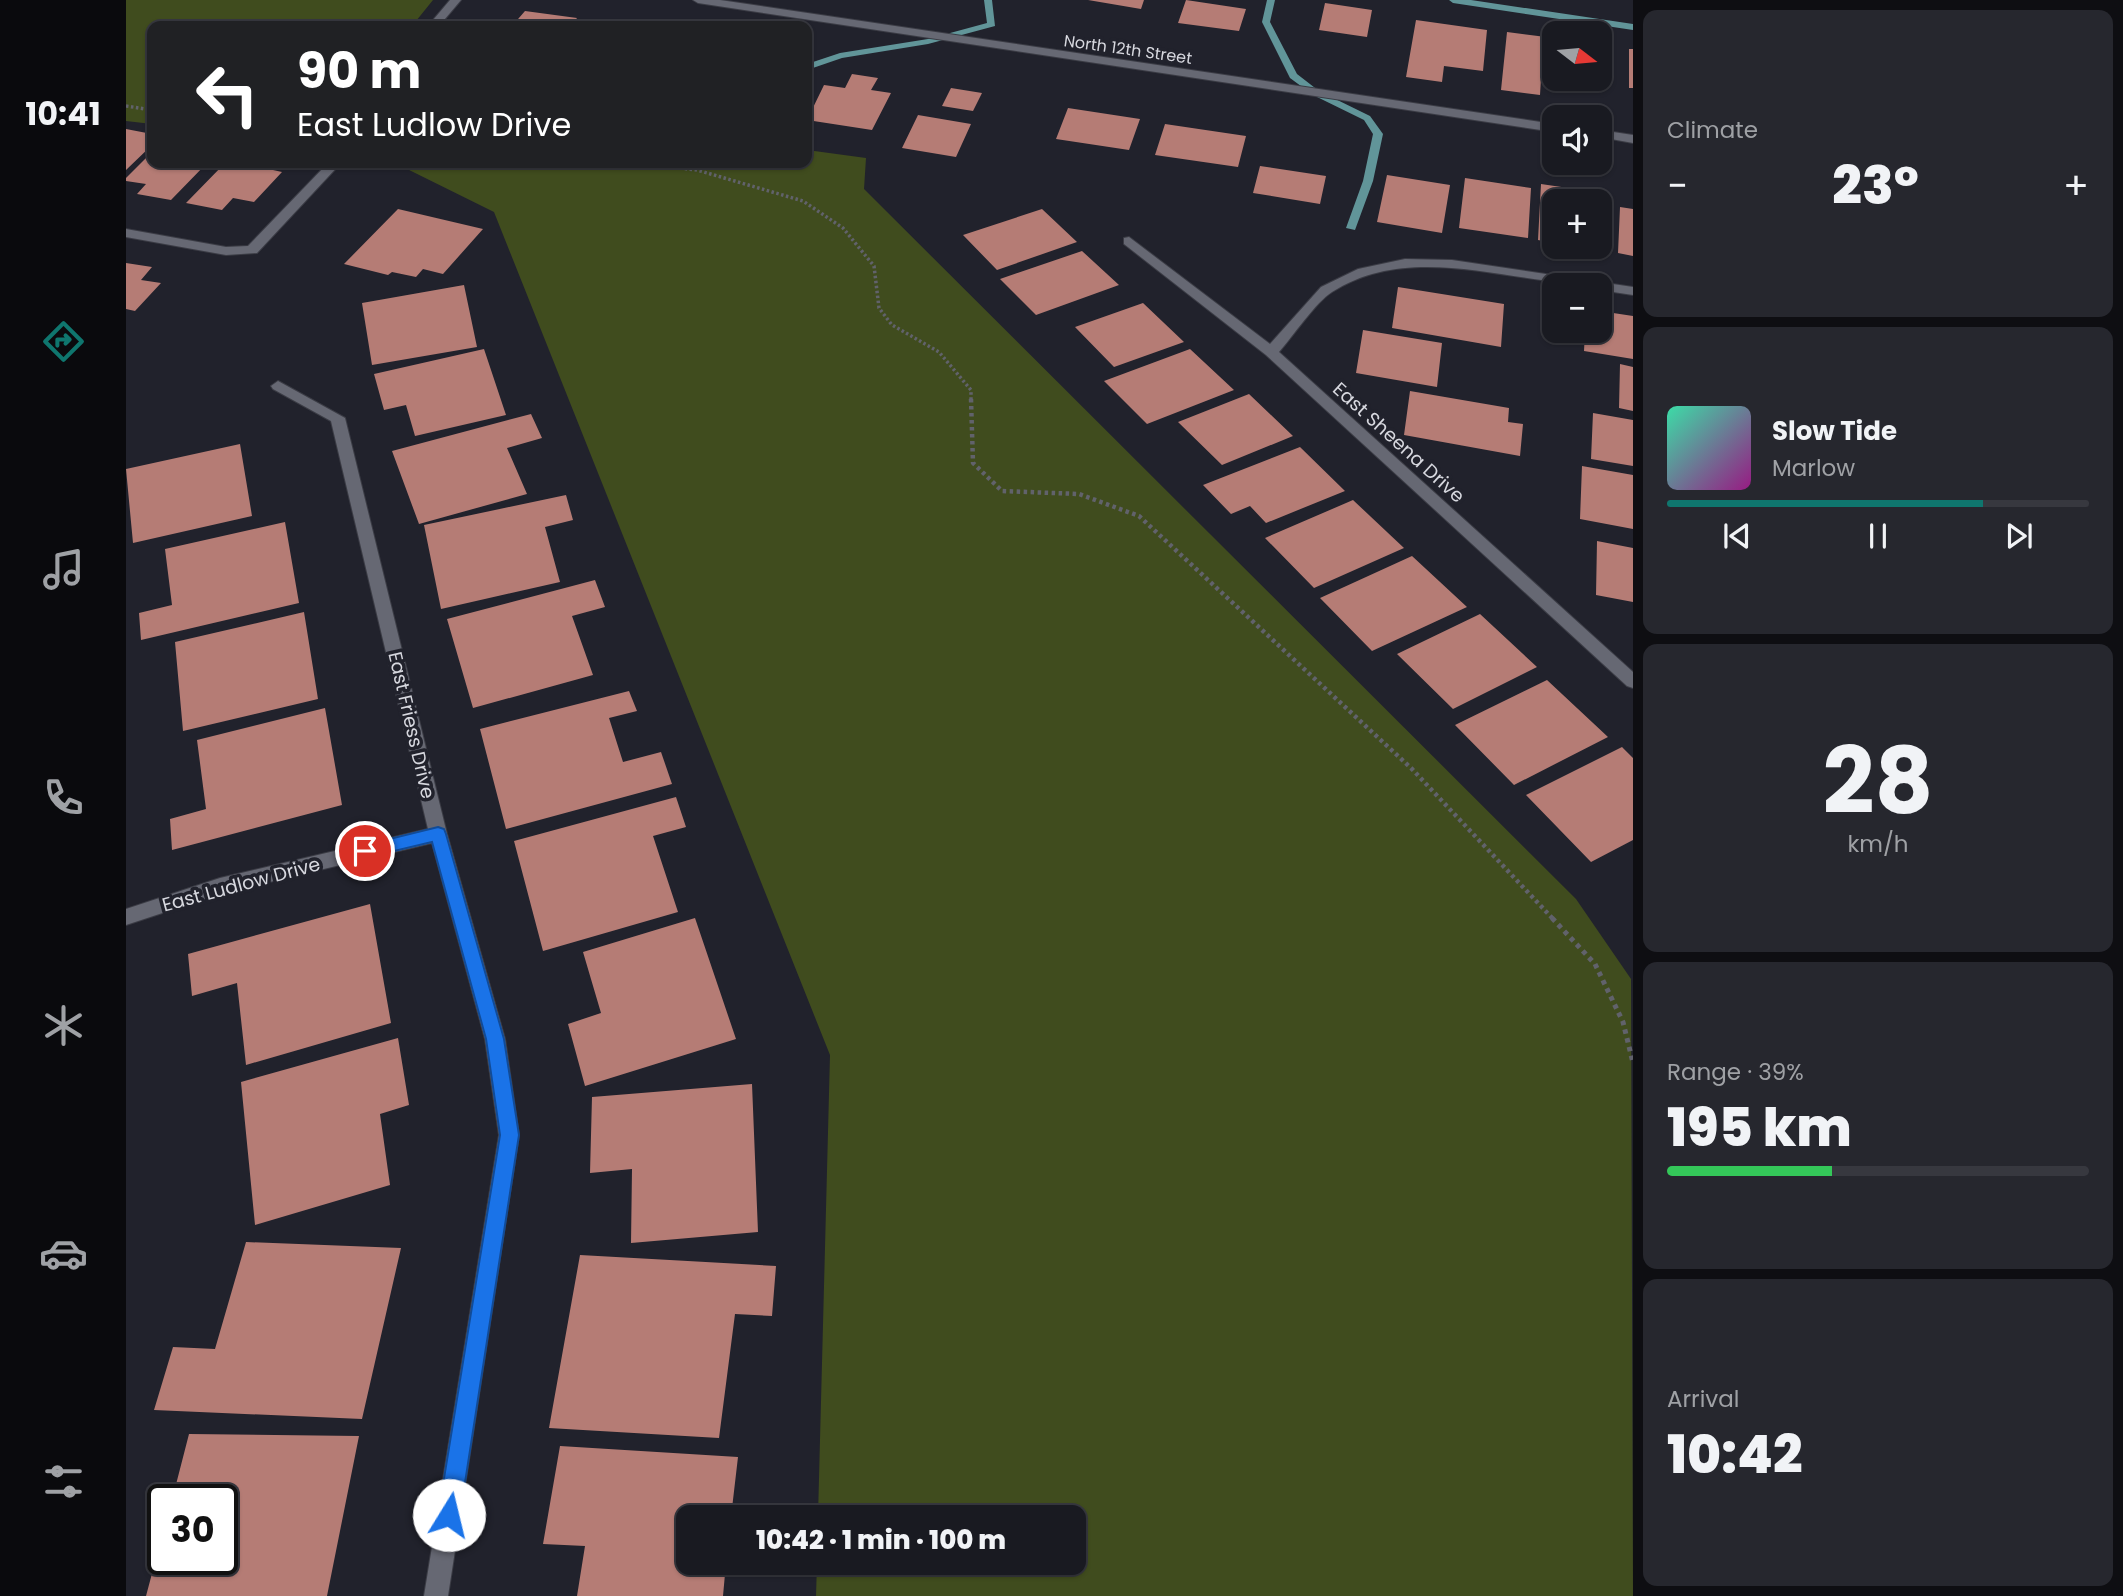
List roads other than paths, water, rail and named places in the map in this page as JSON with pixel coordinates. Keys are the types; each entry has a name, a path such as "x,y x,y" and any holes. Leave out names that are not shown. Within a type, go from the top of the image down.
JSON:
{"street":[{"path":"437,21 456,0"},
{"name":"North 12th Street","path":"698,0 1542,126"},
{"path":"1612,136 1633,139"},
{"path":"126,233 226,251 252,250 330,168"},
{"name":"East Sheena Drive","path":"1129,241 1271,352 1633,682"},
{"path":"1271,352 1326,290 1363,272 1405,262 1452,264 1542,277"},
{"path":"1612,288 1633,291"},
{"name":"East Friess Drive","path":"278,386 338,418 438,834 495,1039 509,1135 436,1596"},
{"name":"East Ludlow Drive","path":"126,916 220,886 438,834"}],"waterway":[{"path":"812,65 875,49 928,42 992,24 988,0"},
{"path":"1271,0 1266,22 1293,76 1316,93 1367,118 1378,134 1368,181 1351,228"},
{"path":"1453,0 1633,27"}]}
